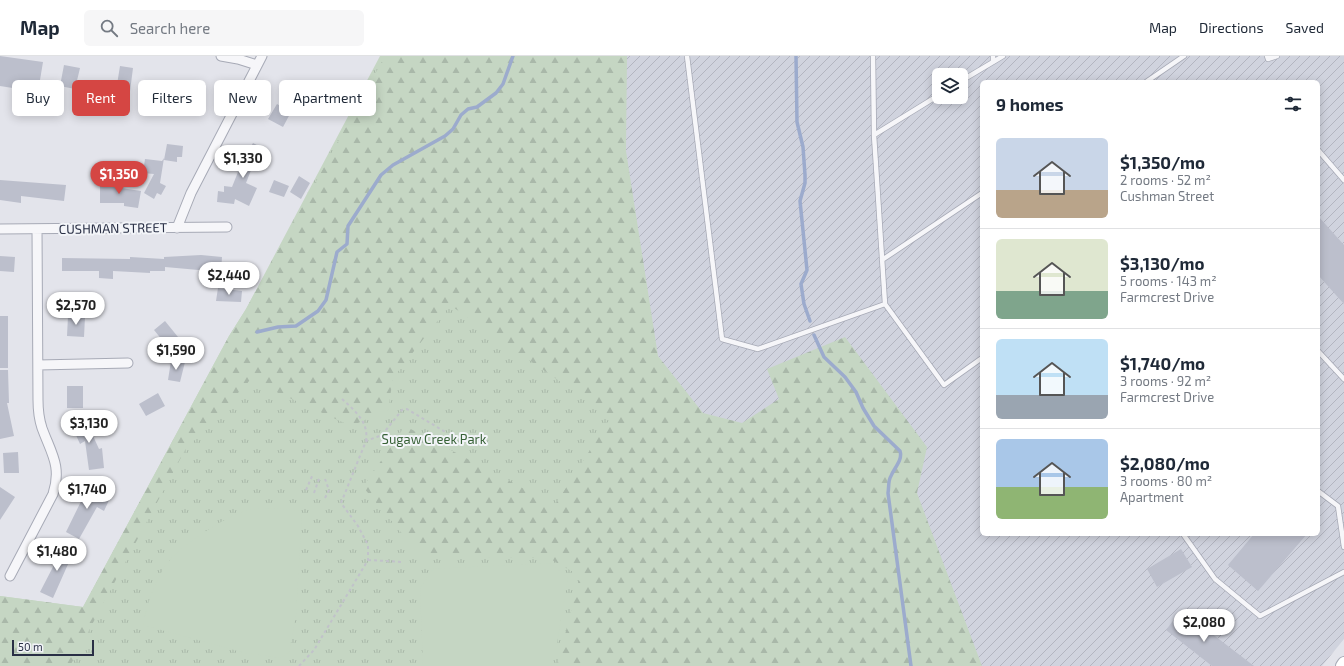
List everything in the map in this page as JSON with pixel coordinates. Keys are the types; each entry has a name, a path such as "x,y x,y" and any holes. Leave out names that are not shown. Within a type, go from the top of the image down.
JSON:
{"street":[{"path":"221,56 238,59 257,65"},
{"path":"177,228 191,193 262,56"},
{"name":"CUSHMAN STREET","path":"0,229 226,227"},
{"path":"10,576 53,494 57,482 57,469 54,456 39,418 37,229"},
{"path":"38,365 128,363"}],"lane":[{"path":"687,56 722,339 758,349 885,304"},
{"path":"874,56 874,135 885,304 944,385 980,359"},
{"path":"993,56 993,62"},
{"path":"968,77 1002,56"},
{"path":"1149,80 1184,56"},
{"path":"1267,56 1268,59 1277,56"},
{"path":"874,135 932,99"},
{"path":"1320,152 1344,180"},
{"path":"882,260 980,193"},
{"path":"1320,353 1344,379"},
{"path":"1320,492 1338,506 1344,547"},
{"path":"1184,536 1215,579 1260,616 1344,572"}],"path":[{"path":"299,666 314,650 368,560 368,545 358,526 341,504 366,441 366,426 359,415 342,398"},
{"path":"366,441 382,435 402,410 408,409 446,433"},
{"path":"306,490 313,474"},
{"path":"314,493 320,476"},
{"path":"325,479 329,490 325,498"},
{"path":"368,560 403,562"}],"shaded area":[{"path":"574,56 1344,56 1344,639 1322,666 970,666 666,415"}],"green space":[{"name":"Sugaw Creek Park","path":"380,56 574,56 666,415 970,666 0,666 0,596 83,607 229,336 246,309 348,116 376,116 376,80 367,80"},
{"name":"Sugaw Creek Park","path":"385,56 627,56 626,151 658,356 703,413 742,423 779,399 767,369 845,337 927,447 917,493 982,666 557,666 580,576 549,558 421,556 363,487 405,426 555,505 611,417 450,305 393,378 388,410 351,426 250,380 185,450 70,666 0,666 0,596 83,607 229,336 246,309 352,116 376,116 376,80 372,80"},
{"path":"274,508 302,511 296,616 289,652 281,658 245,653 143,625 149,600 156,583 165,567 177,553 204,532 235,515 251,509"},
{"path":"550,563 568,578 557,643 551,666 423,666 420,588 433,569"}],"building":[{"path":"0,56 43,62 40,80 12,80 12,88 0,86"},
{"path":"64,65 80,68 77,80 72,80 72,88 64,87 64,80 61,80"},
{"path":"120,66 133,68 130,91 130,80 118,80"},
{"path":"277,104 279,105 279,116 289,116 283,127 268,119"},
{"path":"253,143 266,150 259,162 255,160 246,183 257,188 249,206 235,199 234,204 217,202 218,191 224,192 224,186 232,187 240,167 235,165 238,156 244,159"},
{"path":"167,144 183,146 182,157 177,157 177,162 164,160"},
{"path":"164,158 160,183 166,186 161,195 157,193 154,199 144,193 154,174 143,173 145,159 162,161"},
{"path":"299,176 310,183 301,199 290,192"},
{"path":"0,180 66,185 64,201 21,196 21,203 0,200"},
{"path":"274,180 289,186 284,197 269,192"},
{"path":"100,181 114,181 114,187 141,191 138,208 124,206 124,203 100,203"},
{"path":"1320,218 1344,245 1344,304 1320,277"},
{"path":"201,255 222,257 221,272 165,267 165,271 150,271 150,273 113,271 113,279 99,278 99,271 62,271 62,258 130,259 130,257 164,259 164,257"},
{"path":"0,256 15,257 14,272 0,271"},
{"path":"218,288 242,291 241,302 216,301"},
{"path":"0,316 8,316 8,368 0,368"},
{"path":"68,316 85,317 84,337 67,336"},
{"path":"165,321 178,337 167,346 154,330"},
{"path":"171,361 185,362 180,382 168,380"},
{"path":"0,370 8,370 9,403 7,403 14,436 0,439"},
{"path":"67,386 83,386 83,408 67,408"},
{"path":"158,393 165,406 146,416 139,404"},
{"path":"84,416 99,449 102,448 104,468 89,470 85,441 80,444 71,424 82,419"},
{"path":"18,452 19,473 4,473 3,453"},
{"path":"90,483 101,488 99,492 110,498 104,511 97,507 79,539 66,532"},
{"path":"0,487 15,497 0,520"},
{"path":"1252,536 1305,536 1258,591 1228,565"},
{"path":"59,547 73,553 53,598 40,592 55,563 52,562"},
{"path":"1181,549 1192,567 1157,587 1147,569"},
{"path":"1181,610 1254,666 1212,666 1166,630"}],"waterway":[{"path":"257,332 278,327 296,326 318,311 326,300 337,252 347,244 348,226 381,175 393,165 445,136 453,129 461,115 468,109 477,107 496,93 503,84 513,56"},
{"path":"796,56 797,122 803,147 805,175 805,183 800,201 807,270 801,284 804,304 810,321"},
{"path":"814,335 824,357 845,377 856,392 863,408 874,426 900,451 901,454 889,480 888,493 911,666"}]}
